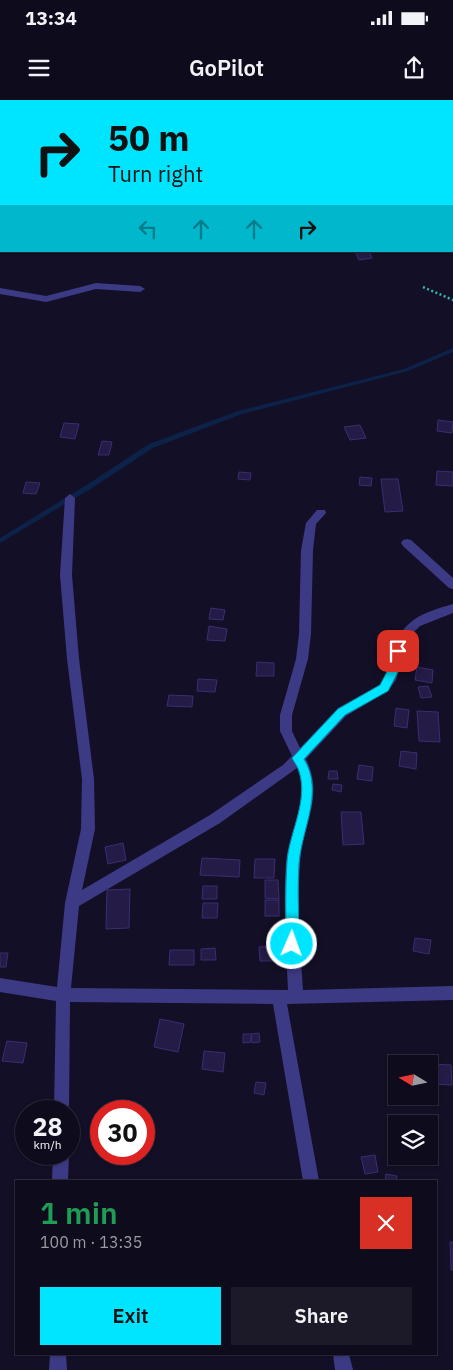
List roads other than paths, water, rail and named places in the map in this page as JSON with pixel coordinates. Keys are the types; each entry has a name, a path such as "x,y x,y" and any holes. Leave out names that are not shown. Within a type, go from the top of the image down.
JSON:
{"street":[{"path":"0,291 46,299 96,286 140,289"},
{"path":"61,1100 63,994 72,903 88,829 88,779 75,678 66,575 70,498"},
{"path":"296,996 292,944 293,862 308,787 305,770 286,731 286,715 302,659 305,634 307,550 312,523 321,512"},
{"path":"407,543 453,585"},
{"path":"72,903 215,819 288,769 342,712 384,688 394,670 398,651 407,631 416,623 453,608"},
{"path":"0,986 63,994 279,997 453,993"},
{"path":"279,997 311,1180"},
{"path":"60,1180 61,1165"},
{"path":"58,1355 58,1370"},
{"path":"341,1355 344,1370"}],"waterway":[{"path":"0,541 151,446 240,412 406,370 453,350"}]}
